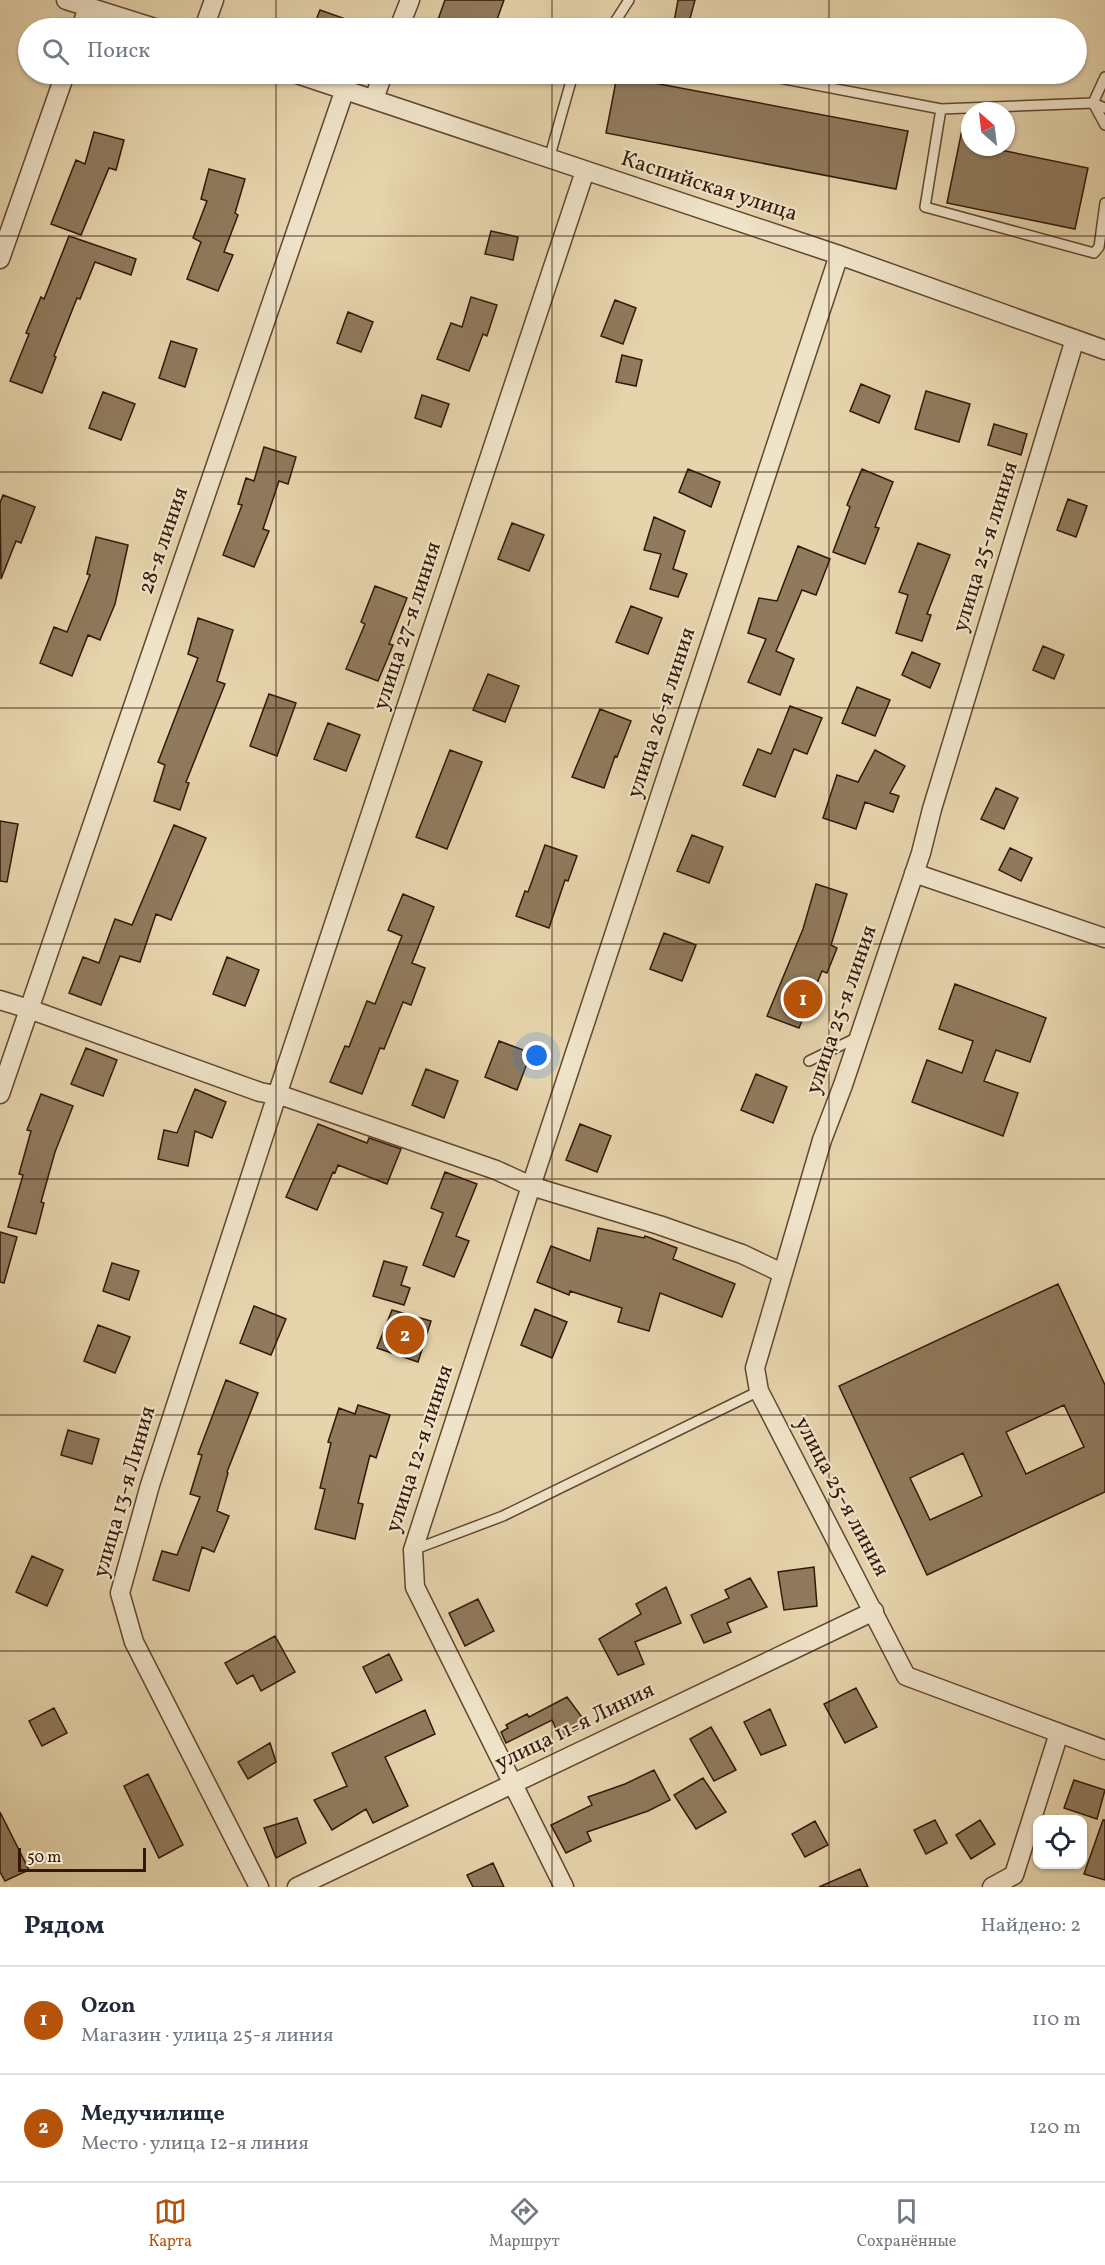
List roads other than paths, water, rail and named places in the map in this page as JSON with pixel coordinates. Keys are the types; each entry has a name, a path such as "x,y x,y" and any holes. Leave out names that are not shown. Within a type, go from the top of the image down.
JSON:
{"street":[{"path":"66,0 123,18"},
{"path":"208,18 214,0"},
{"path":"403,18 410,0"},
{"path":"84,18 88,7"},
{"path":"0,259 61,84"},
{"name":"Каспийская улица","path":"329,84 839,255 1105,350"},
{"path":"374,99 379,84"},
{"name":"28-я линия","path":"0,1094 345,89"},
{"name":"улица 27-я линия","path":"277,1095 585,171"},
{"name":"улица 26-я линия","path":"531,1186 839,255"},
{"name":"улица 25-я линия","path":"1059,1733 906,1676 759,1390 755,1368 822,1140 843,1085 914,873 1075,339"},
{"path":"914,873 1105,938"},
{"path":"0,1000 260,1092 277,1095 496,1170 531,1186 742,1254 782,1273"},
{"name":"улица 13-я Линия","path":"259,1887 134,1642 120,1593 150,1485 277,1095"},
{"name":"улица 12-я линия","path":"531,1186 413,1550 415,1587 564,1887"},
{"name":"улица 11-я Линия","path":"297,1887 874,1611"},
{"path":"992,1887 1014,1875 1059,1733 1105,1750"}],"lane":[{"path":"617,18 629,0"},
{"path":"1093,103 1105,77"},
{"path":"549,159 570,84"},
{"path":"811,84 941,109 1093,103 1105,108"},
{"path":"1093,103 1105,125"},
{"path":"941,109 925,207 1094,253 1099,247 1105,203"},
{"path":"809,1061 858,1037"},
{"path":"413,1550 503,1516 759,1390"}],"place":[{"name":"Ozon","path":"803,999"},
{"name":"Медучилище","path":"405,1335"}]}
